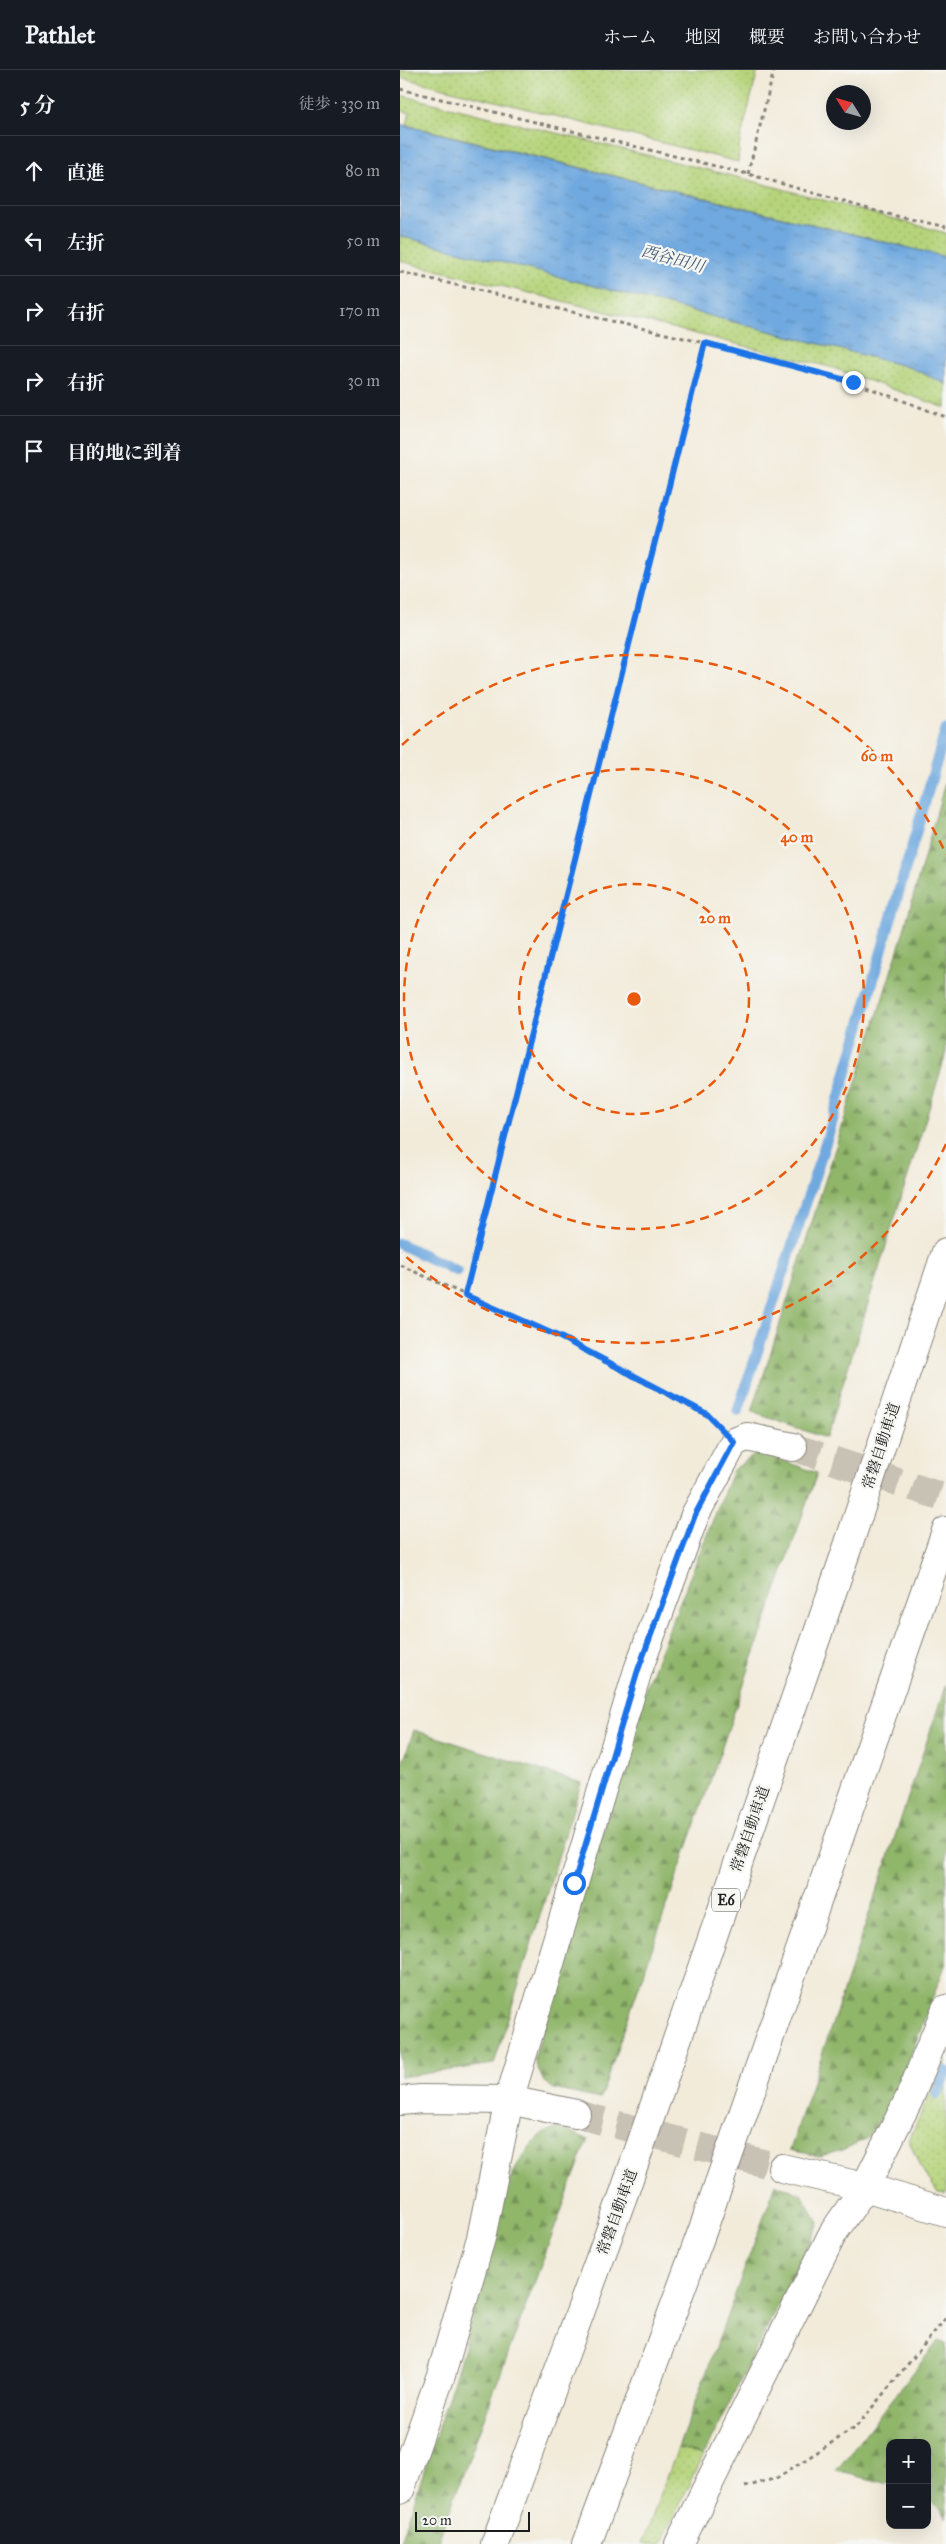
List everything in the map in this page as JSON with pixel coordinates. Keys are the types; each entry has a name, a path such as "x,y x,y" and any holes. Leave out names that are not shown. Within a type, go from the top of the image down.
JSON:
{"main road":[{"name":"常磐自動車道","path":"495,2544 624,2193 848,1546 946,1252"},
{"path":"400,2490 441,2375 480,2238 509,2100 638,1670 695,1515 734,1442 747,1437 793,1447"},
{"path":"587,2544 706,2220 946,1531"},
{"path":"678,2544 833,2233 864,2187 909,2099 946,2009"},
{"path":"400,2101 421,2099 509,2100 576,2114"},
{"path":"782,2168 864,2187 946,2212"}],"path":[{"path":"748,174 774,70"},
{"path":"400,89 748,174 879,212 946,226"},
{"path":"400,272 705,343 853,382 946,417"},
{"path":"465,1295 705,343"},
{"path":"400,1265 562,1338 707,1414 734,1442"},
{"path":"707,2485 749,2487 777,2478 856,2427 946,2318"}],"green space":[{"path":"400,70 758,70 740,141 738,162 400,77"},
{"path":"400,95 749,180 946,233 946,257 407,125 410,113 400,110"},
{"path":"400,236 909,367 946,384 946,408 830,367 400,261"},
{"path":"946,779 946,1054 826,1438 752,1412 902,937"},
{"path":"759,1452 817,1473 600,2099 554,2089 544,2082 534,2060 647,1684 733,1470"},
{"path":"946,1684 946,1963 887,2118 866,2139 842,2150 820,2156 790,2150"},
{"path":"414,1730 581,1783 494,2064 400,2077 400,1770"},
{"path":"946,2059 946,2194 938,2193 919,2165 909,2140"},
{"path":"558,2128 588,2139 437,2544 400,2544 460,2361 508,2184 520,2160 540,2135"},
{"path":"776,2184 801,2194 819,2223 704,2454 678,2448"},
{"path":"938,2341 946,2344 946,2518 931,2498 931,2439 886,2439 886,2483 836,2471"},
{"path":"678,2448 704,2454 661,2544 642,2544"}],"water":[{"name":"西谷田川","path":"400,124 946,257 946,384 909,367 400,236"}],"waterway":[{"path":"738,1411 830,1129 946,729"},
{"path":"400,1244 457,1271"},
{"path":"937,2094 946,2071"}],"tunnel":[{"path":"793,1447 946,1498"},
{"path":"576,2114 782,2168"}],"route":[{"path":"574,1883 638,1670 695,1515 734,1442 707,1414 562,1338 465,1295 705,343 853,382"}]}
